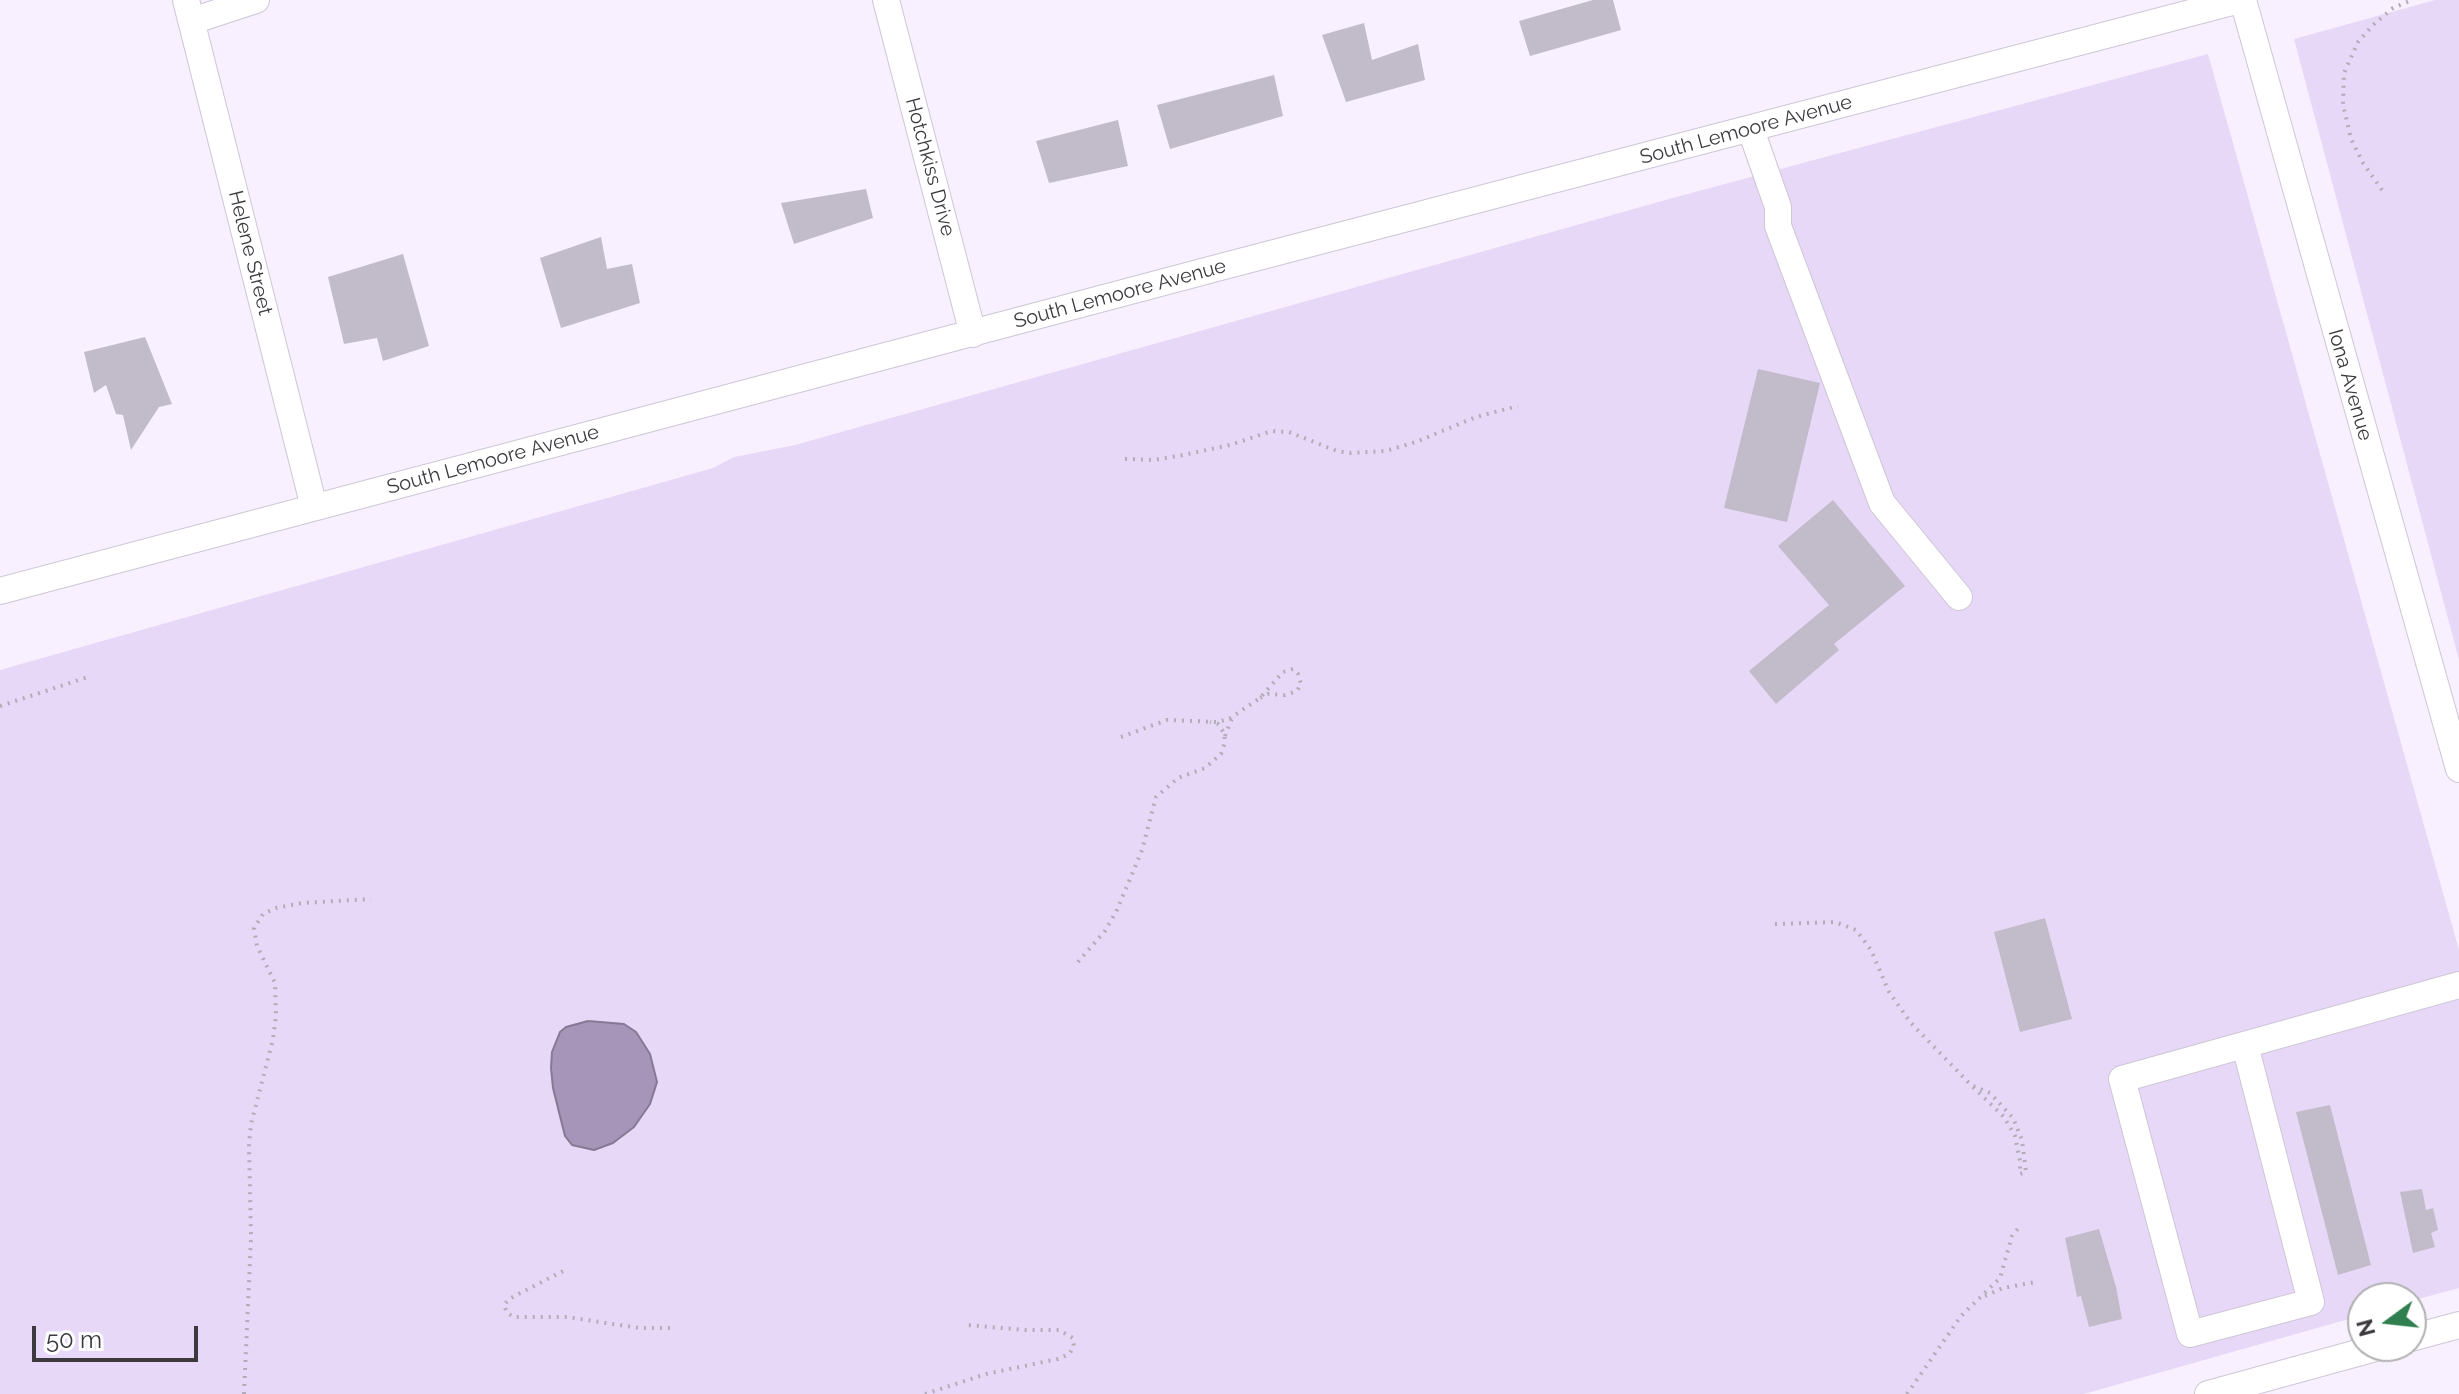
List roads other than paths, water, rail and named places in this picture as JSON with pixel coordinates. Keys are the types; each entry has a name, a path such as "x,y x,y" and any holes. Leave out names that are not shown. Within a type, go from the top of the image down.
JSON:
{"street":[{"path":"189,10 256,0"},
{"name":"Hotchkiss Drive","path":"886,0 973,334"},
{"name":"South Lemoore Avenue","path":"0,591 2242,0"},
{"name":"Iona Avenue","path":"2242,0 2459,769"},
{"name":"Helene Street","path":"189,10 314,507"},
{"path":"1751,130 1778,207 1778,226 1882,503 1959,597"},
{"path":"2245,1045 2311,1302 2190,1334 2122,1079 2459,985"},
{"path":"2427,1334 2459,1325"},
{"path":"2208,1394 2347,1356"}]}
